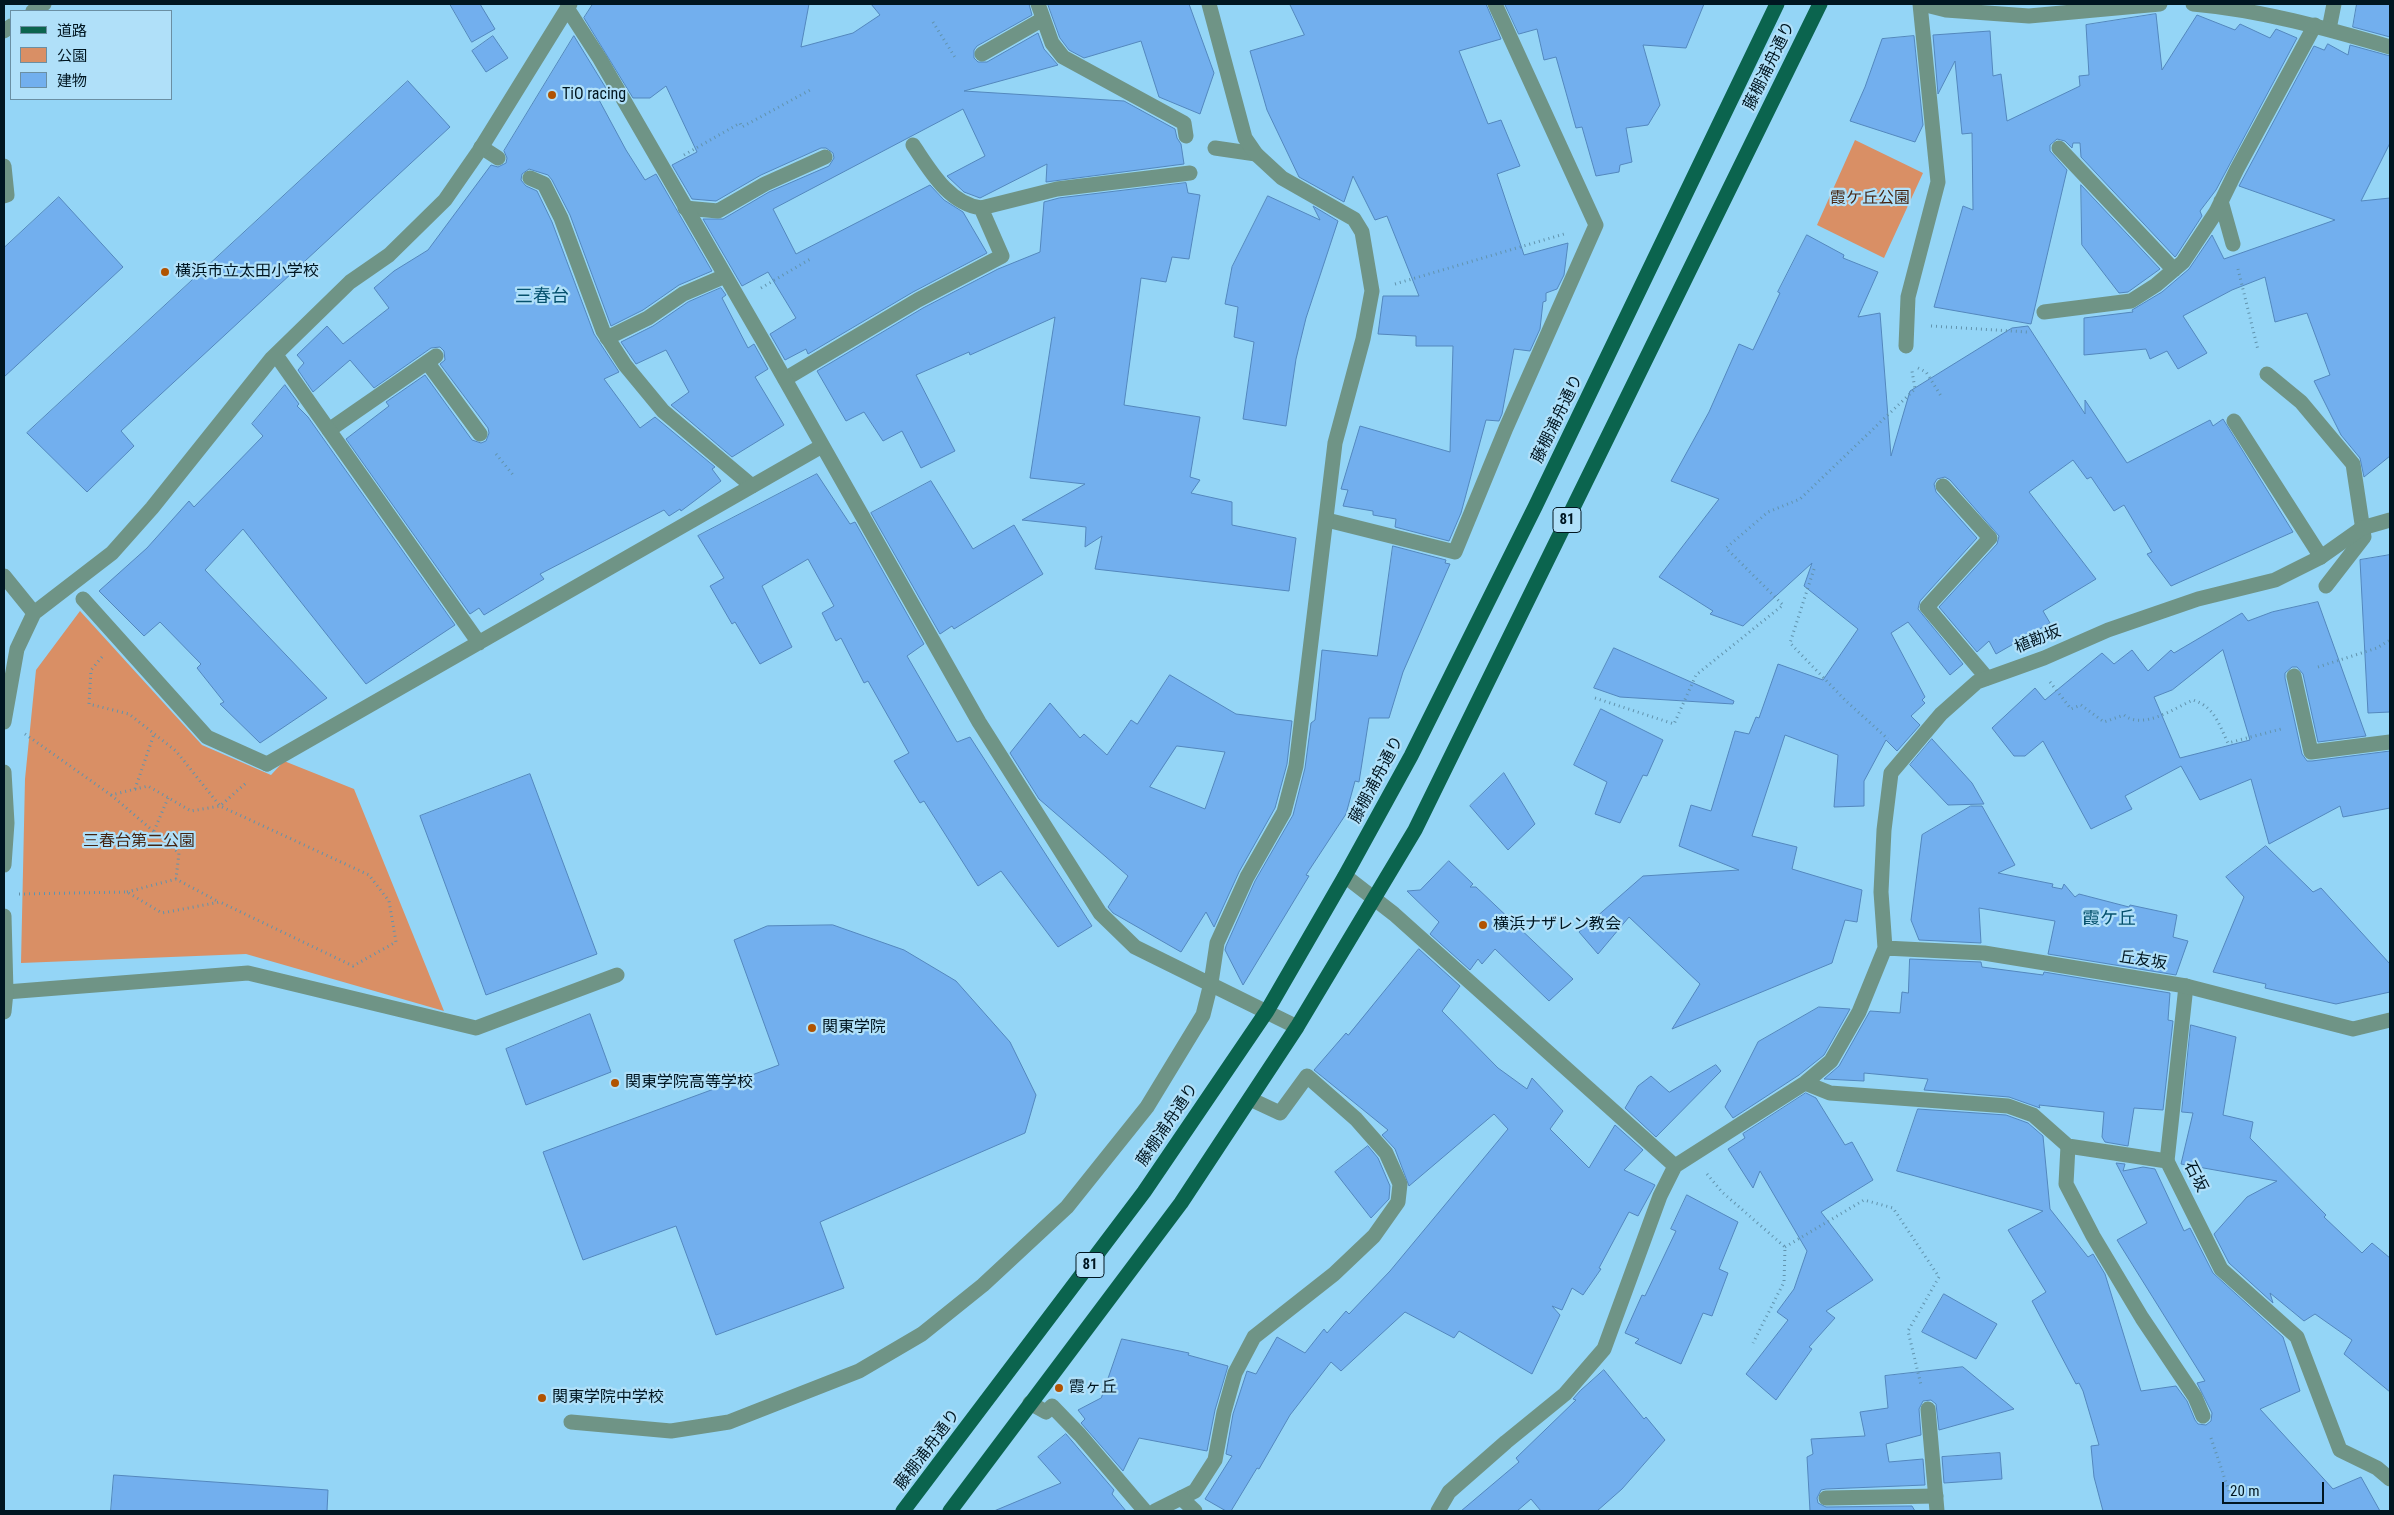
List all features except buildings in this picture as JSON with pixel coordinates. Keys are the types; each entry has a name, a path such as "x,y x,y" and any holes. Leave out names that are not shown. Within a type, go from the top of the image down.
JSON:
{"main road":[{"name":"藤棚浦舟通り","path":"903,1511 1056,1312 1144,1192 1267,1011 1345,876 1411,756 1777,4"},
{"name":"藤棚浦舟通り","path":"950,1511 1180,1204 1297,1027 1415,830 1820,4"}],"street":[{"path":"1038,4 1052,43 1063,57 1184,123 1186,136"},
{"path":"571,1422 671,1431 729,1422 859,1371 922,1334 983,1285 1067,1207 1147,1106 1203,1015 1211,983 1217,943 1247,877 1284,812 1296,766 1335,443 1363,339 1372,291 1362,232 1354,219 1282,178 1256,154 1245,138 1209,4"},
{"path":"1327,520 1455,552 1506,428 1596,225 1495,4"},
{"path":"1906,346 1908,297 1938,182 1921,4 1946,10 1995,9 2029,16 2160,4"},
{"path":"2193,4 2237,8 2322,27 2390,47"},
{"path":"2044,312 2131,301 2156,285 2183,262 2221,201 2334,4"},
{"path":"4,721 17,649 34,613 112,553 152,508 238,399 276,355 350,282 389,254 445,200 481,147 568,6 785,379 979,722 1100,913 1135,947 1297,1027"},
{"path":"982,54 1043,19"},
{"path":"913,145 950,193 971,207 981,208 1057,189 1190,173"},
{"path":"481,147 498,158"},
{"path":"1215,148 1256,154"},
{"path":"2059,148 2174,270"},
{"path":"685,208 718,211 765,184 825,157"},
{"path":"4,166 7,195 4,196"},
{"path":"530,178 544,184 561,218 607,338 625,364 663,411 752,486"},
{"path":"2221,201 2233,244"},
{"path":"785,379 918,300 1002,256 981,208"},
{"path":"607,338 648,318 683,294 725,276"},
{"path":"276,355 479,643"},
{"path":"328,430 431,359 480,434"},
{"path":"2267,374 2301,402 2353,464 2364,537 2326,586"},
{"path":"2234,421 2321,557"},
{"path":"83,599 207,737 267,764 822,446"},
{"path":"1943,486 1990,538 1926,607 1987,678"},
{"name":"植勘坂","path":"1885,948 1881,892 1884,830 1891,773 1941,714 1977,682 2044,658 2108,630 2198,599 2276,580 2321,557 2362,528 2390,520"},
{"path":"4,576 34,613"},
{"path":"2294,676 2312,752 2390,742"},
{"path":"4,772 7,823 4,865"},
{"path":"1345,876 1375,898 1675,1166"},
{"path":"4,916 6,992 4,1012"},
{"path":"1438,1511 1449,1492 1565,1394 1604,1349 1660,1196 1675,1166 1692,1157 1805,1083 1831,1061 1859,1012 1885,948"},
{"name":"丘友坂","path":"1885,948 1984,953 2186,986 2353,1029 2390,1020"},
{"path":"6,992 248,973 476,1028 617,975"},
{"path":"2167,1160 2186,986"},
{"path":"1156,1511 1195,1491 1215,1460 1224,1412 1235,1373 1254,1337 1334,1274 1374,1236 1398,1202 1400,1184 1386,1153 1356,1119 1307,1076 1280,1113 1250,1099"},
{"path":"1805,1083 1830,1093 2008,1106 2034,1115 2068,1146 2066,1184 2093,1236 2142,1318 2195,1397 2203,1416"},
{"name":"石坂","path":"2068,1146 2167,1160 2221,1269 2297,1337 2340,1450 2377,1468 2390,1479"},
{"path":"1030,1403 1046,1412 1052,1406 1080,1435 1146,1511"},
{"path":"1826,1498 1937,1504 1928,1409"},
{"path":"1181,1498 1195,1511"}],"path":[{"path":"661,168 740,123 742,127 812,89"},
{"path":"1372,291 1596,225"},
{"path":"2233,244 2261,363 2267,374"},
{"path":"760,289 812,258"},
{"path":"1907,325 2038,333 2044,312"},
{"path":"1595,698 1674,724 1696,675 1783,605 1726,548 1768,512 1800,498 1915,389 1910,364 1926,372 1941,396"},
{"path":"1814,570 1790,643 1846,701 1887,738"},
{"path":"13,894 127,892 176,879 353,966 396,942 389,901 370,875 220,806 176,751 130,714 89,704 91,670 118,638"},
{"path":"2294,676 2377,648 2390,640"},
{"path":"2048,679 2071,709 2081,705 2104,722 2124,714 2132,721 2142,722 2193,700 2203,704 2214,713 2228,743 2305,723"},
{"path":"4,721 111,794 179,853 176,879"},
{"path":"135,789 154,734"},
{"path":"111,794 148,786 191,811 220,806 267,764"},
{"path":"154,831 168,798"},
{"path":"127,892 162,914 220,902"},
{"path":"1692,1157 1722,1192 1785,1248"},
{"path":"1785,1248 1864,1200 1893,1208 1939,1277 1908,1331 1916,1369 1928,1409"},
{"path":"1753,1343 1784,1282 1785,1248"},
{"path":"2203,1416 2232,1500"}],"green space":[{"name":"霞ケ丘公園","path":"1855,140 1923,173 1884,258 1817,225"},
{"name":"三春台第二公園","path":"80,611 202,745 271,775 284,761 354,789 444,1011 246,954 21,963 25,779 36,670"}],"place":[{"name":"TiO racing","path":"552,95"},
{"name":"横浜市立太田小学校","path":"165,272"},
{"name":"横浜ナザレン教会","path":"1483,925"},
{"name":"関東学院","path":"812,1028"},
{"name":"関東学院高等学校","path":"615,1083"},
{"name":"霞ヶ丘","path":"1059,1388"},
{"name":"関東学院中学校","path":"542,1398"}],"district":[{"name":"三春台","path":"542,297"},
{"name":"霞ケ丘","path":"2109,919"}]}
